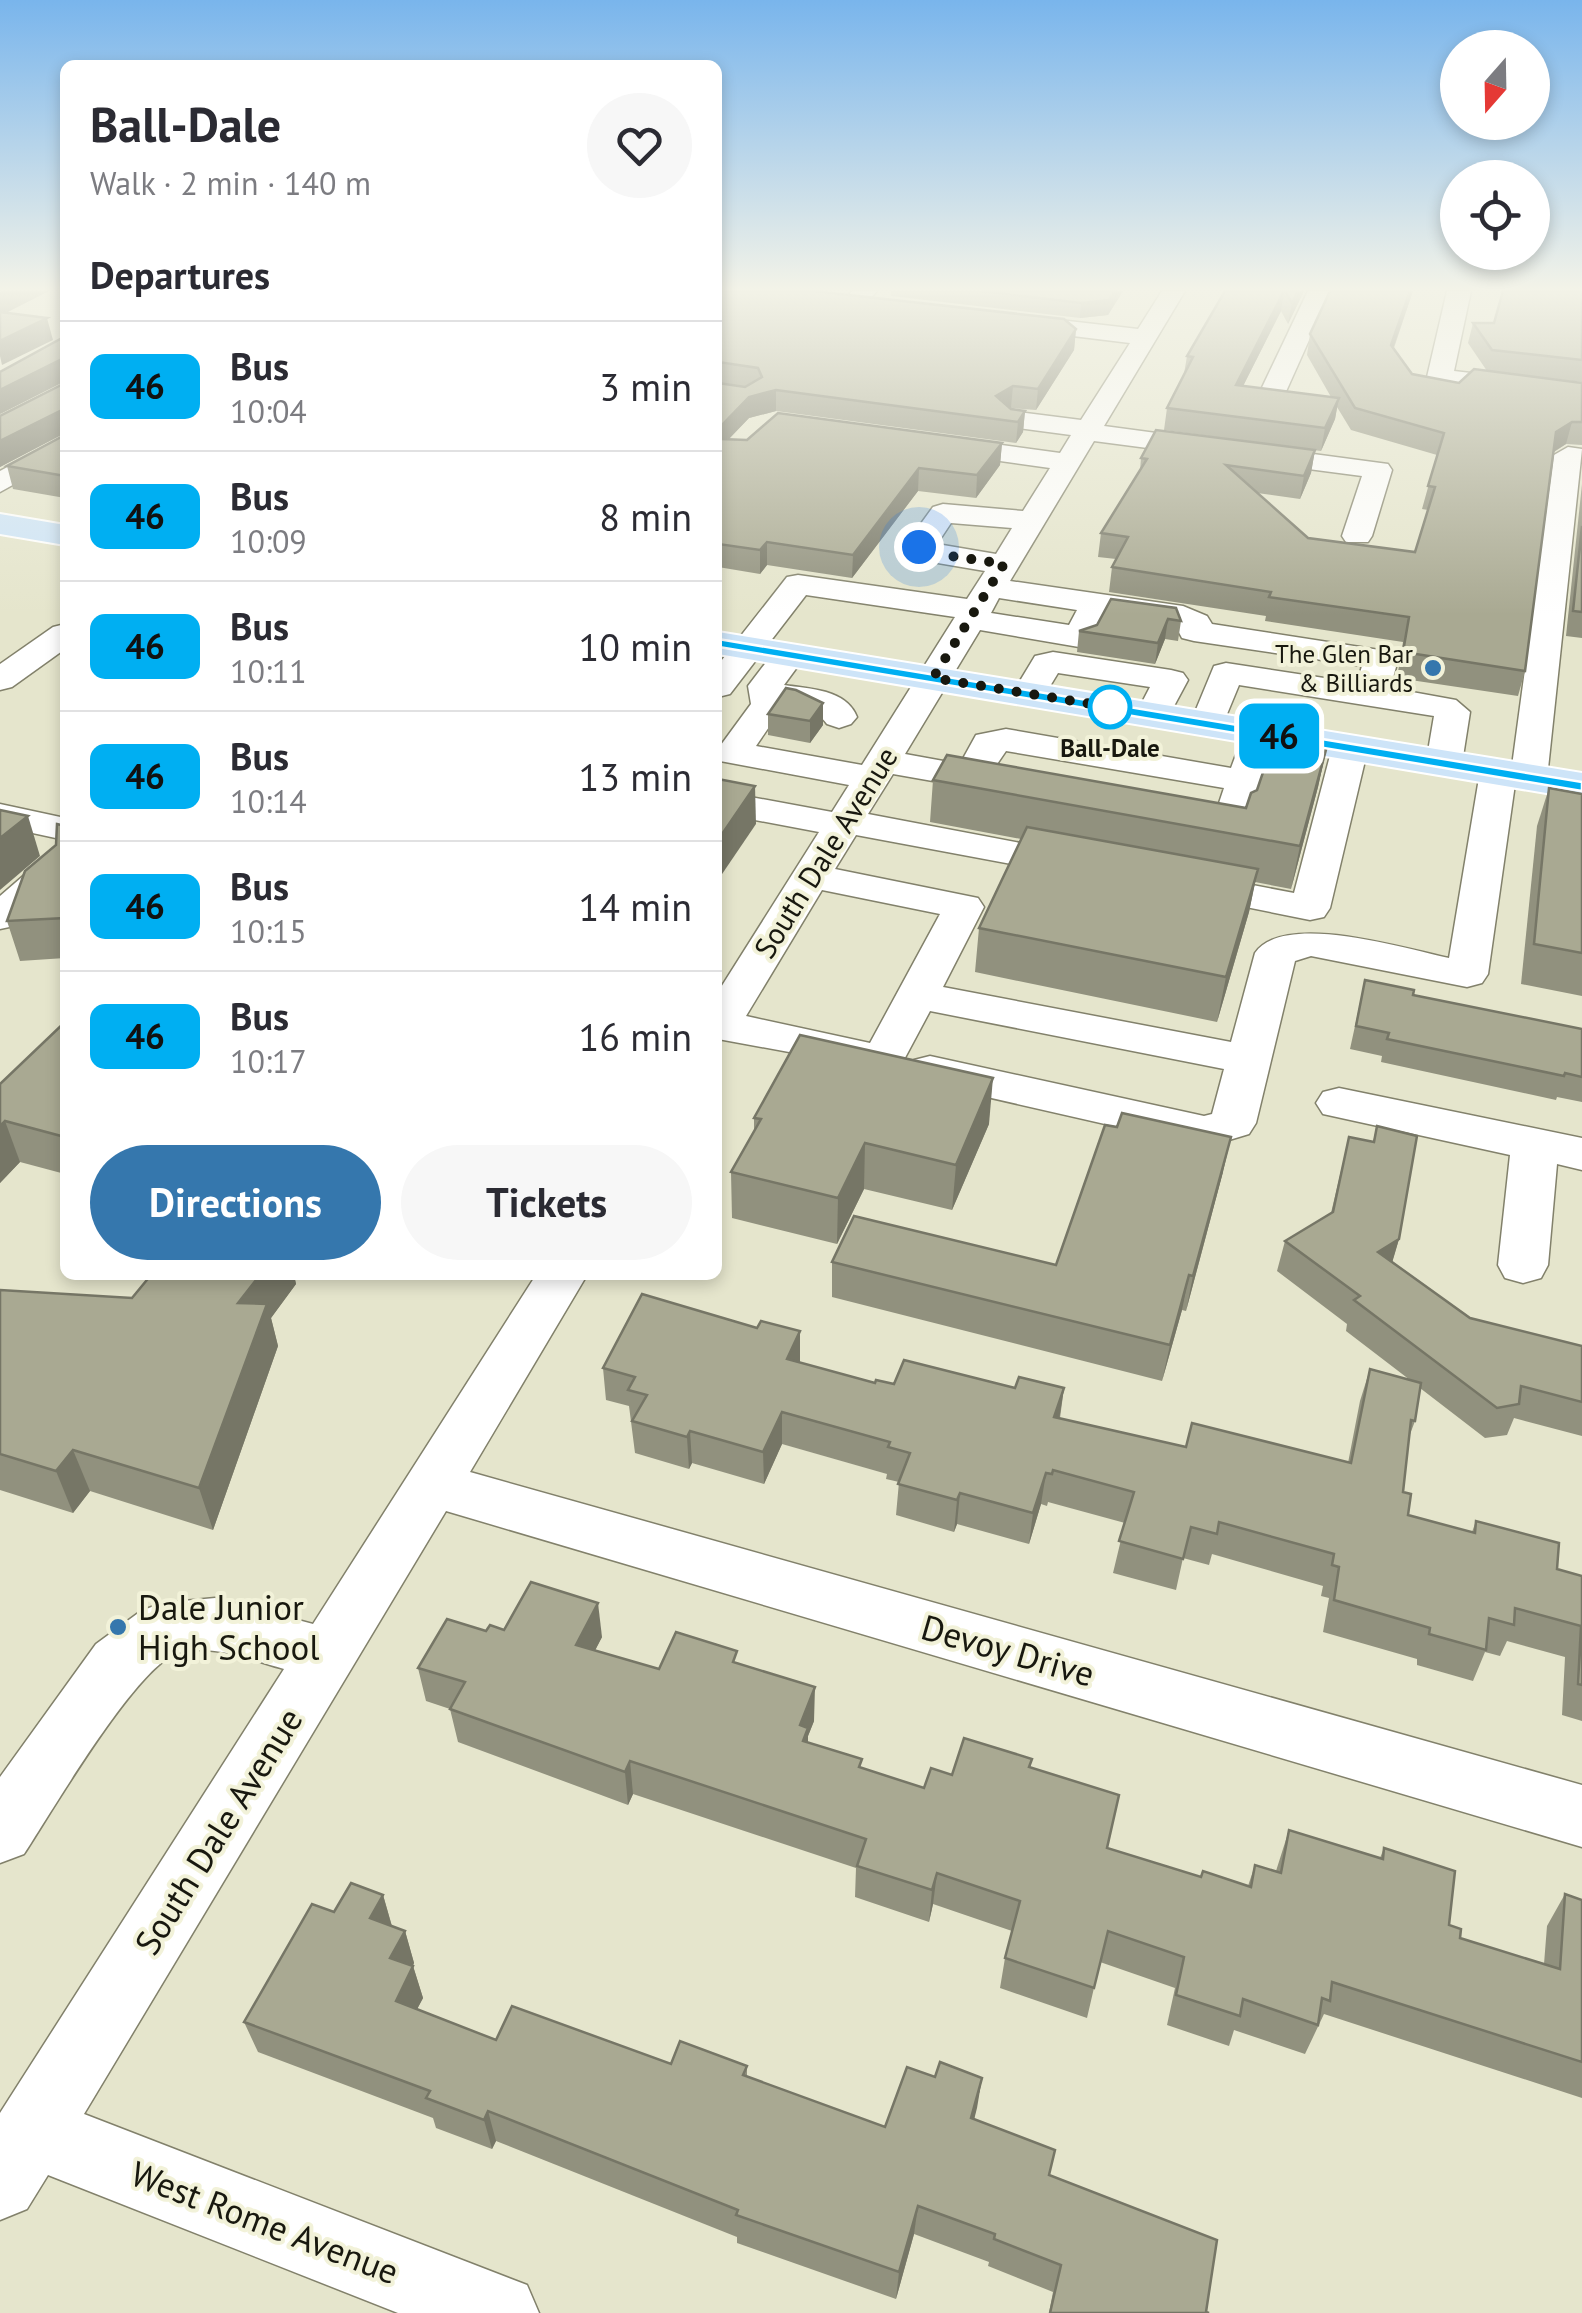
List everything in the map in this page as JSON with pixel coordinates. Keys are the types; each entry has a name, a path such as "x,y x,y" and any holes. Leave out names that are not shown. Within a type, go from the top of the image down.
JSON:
{"main road":[{"path":"0,524 60,534"},
{"path":"733,646 1029,694 1176,669 1208,724 1582,786"}],"street":[{"name":"South Dale Avenue","path":"722,1011 738,957 810,876 1106,399"},
{"path":"1011,419 1378,470 1357,536"},
{"path":"901,440 1067,462"},
{"path":"0,483 60,447"},
{"path":"722,1026 1206,1132 1233,1123 1276,953 1308,943 1468,974 1514,775 1568,455 1582,457"},
{"path":"1030,521 942,513 919,547 937,554 985,595 1079,637 1176,669 1226,673 1449,709 1444,764"},
{"path":"722,676 733,646 798,584 1096,604 1183,616 1196,622 1176,669"},
{"path":"1079,637 1096,604"},
{"path":"0,680 60,638"},
{"path":"789,655 765,686 768,704 733,753 801,765 971,777 1030,788"},
{"path":"1176,669 1374,658 1379,666 1371,696"},
{"path":"801,765 828,716 841,663"},
{"path":"1208,724 1226,673"},
{"path":"766,692 828,716"},
{"path":"1146,808 1232,823 1260,733"},
{"path":"971,777 990,743 1006,740 1245,781"},
{"path":"1156,879 1310,908 1350,748"},
{"path":"722,803 1117,872"},
{"path":"0,815 60,827"},
{"path":"0,917 60,864"},
{"path":"810,876 964,907 882,1059"},
{"path":"917,994 1249,1060"},
{"path":"1339,1103 1582,1154"},
{"path":"1523,1265 1535,1144"},
{"name":"South Dale Avenue","path":"16,2157 434,1484 544,1280"},
{"name":"Devoy Drive","path":"434,1484 1582,1816"},
{"path":"0,1832 118,1663 162,1629 215,1624 327,1654"},
{"name":"West Rome Avenue","path":"16,2157 498,2313"}],"building":[{"path":"34,399 60,399 60,411 0,441 0,416"},
{"path":"722,399 747,399 722,425"},
{"path":"844,399 999,399 1011,409 1025,411 1018,422"},
{"path":"1172,399 1339,399 1325,428 1167,408"},
{"path":"1349,399 1582,399 1582,422 1572,422 1556,432 1525,671 1403,652 1409,617 1269,597 1271,592 1112,567 1128,537 1101,533 1147,459 1141,458 1156,430 1315,450 1304,476 1226,465 1308,538 1415,552 1435,487 1428,486 1444,433 1355,408"},
{"path":"778,413 1002,443 977,475 919,468 853,555 767,542 760,550 722,545 722,439 747,440"},
{"path":"60,438 60,475 7,466"},
{"path":"1582,526 1582,612 1573,611"},
{"path":"1111,599 1176,608 1181,621 1168,619 1158,643 1079,631 1097,625"},
{"path":"786,688 823,703 810,721 768,714"},
{"path":"1275,737 1327,746 1300,846 933,780 947,755 1246,808 1251,793 1257,790"},
{"path":"722,780 755,786 722,834"},
{"path":"1549,788 1582,794 1582,953 1534,944"},
{"path":"0,810 28,816 0,838"},
{"path":"57,824 60,918 7,921 25,871 56,845"},
{"path":"1027,827 1258,869 1226,977 979,928"},
{"path":"1365,980 1414,990 1413,995 1582,1029 1582,1077 1387,1039 1389,1033 1356,1026"},
{"path":"60,1027 60,1136 5,1121 0,1126 0,1084"},
{"path":"800,1035 993,1078 956,1165 865,1143 838,1198 731,1172 761,1119 754,1118"},
{"path":"1122,1113 1231,1137 1170,1345 832,1262 854,1216 1056,1265 1105,1125 1117,1127"},
{"path":"1377,1126 1417,1136 1399,1239 1378,1252 1470,1318 1582,1346 1582,1402 1521,1386 1519,1404 1497,1408 1354,1300 1360,1296 1285,1241 1333,1212 1349,1137 1374,1142"},
{"path":"147,1280 256,1280 238,1303 267,1304 199,1488 73,1450 56,1471 0,1454 0,1290 132,1298"},
{"path":"642,1294 757,1328 761,1321 800,1331 787,1359 875,1383 876,1380 894,1384 904,1360 1015,1388 1019,1377 1064,1388 1054,1417 1186,1447 1192,1423 1351,1463 1370,1369 1421,1383 1415,1421 1411,1420 1403,1492 1411,1494 1408,1515 1475,1533 1476,1521 1559,1543 1557,1569 1582,1576 1582,1685 1578,1684 1581,1626 1515,1608 1514,1625 1489,1618 1486,1650 1429,1634 1430,1628 1334,1600 1339,1567 1332,1565 1334,1554 1219,1522 1217,1534 1191,1527 1183,1559 1119,1541 1134,1492 1053,1470 1052,1474 1046,1473 1033,1513 960,1493 957,1500 898,1484 910,1453 888,1447 890,1442 782,1412 763,1452 690,1431 687,1437 632,1421 647,1395 628,1390 635,1377 603,1368"},
{"path":"531,1582 598,1603 576,1645 659,1669 676,1632 737,1651 733,1662 815,1687 800,1725 808,1728 803,1741 862,1759 859,1767 924,1788 931,1768 952,1775 964,1738 1032,1759 1029,1767 1119,1795 1107,1848 1201,1877 1203,1871 1251,1887 1255,1865 1281,1873 1289,1830 1383,1859 1384,1848 1455,1871 1449,1925 1461,1929 1460,1938 1560,1969 1565,1894 1582,1900 1582,2062 1332,1982 1330,2001 1322,1998 1318,2025 1243,1999 1240,2016 1176,1995 1184,1957 1108,1931 1094,1988 1005,1958 1020,1901 937,1873 932,1890 857,1866 866,1839 630,1761 625,1772 450,1709 465,1682 418,1668 447,1619 486,1631 490,1625 504,1630"},
{"path":"351,1883 383,1895 370,1918 405,1931 390,1958 413,1966 396,2001 496,2040 512,2006 671,2064 680,2041 747,2066 743,2075 885,2127 907,2067 935,2077 940,2062 982,2078 971,2118 1055,2150 1049,2175 1217,2240 1206,2312 1209,2313 1050,2313 1061,2265 994,2239 995,2234 918,2206 899,2272 736,2215 738,2210 488,2111 484,2120 426,2098 430,2091 244,2022 312,1904 334,1912"}],"bus line":[{"name":"46","path":"722,644 1582,786"}],"place":[{"name":"The Glen Bar & Billiards","path":"1433,668"},
{"name":"Ball-Dale","path":"1110,707"},
{"name":"Dale Junior High School","path":"118,1627"}],"route":[{"path":"919,547 937,554 1004,564 933,678 1122,709 1110,707"}]}
